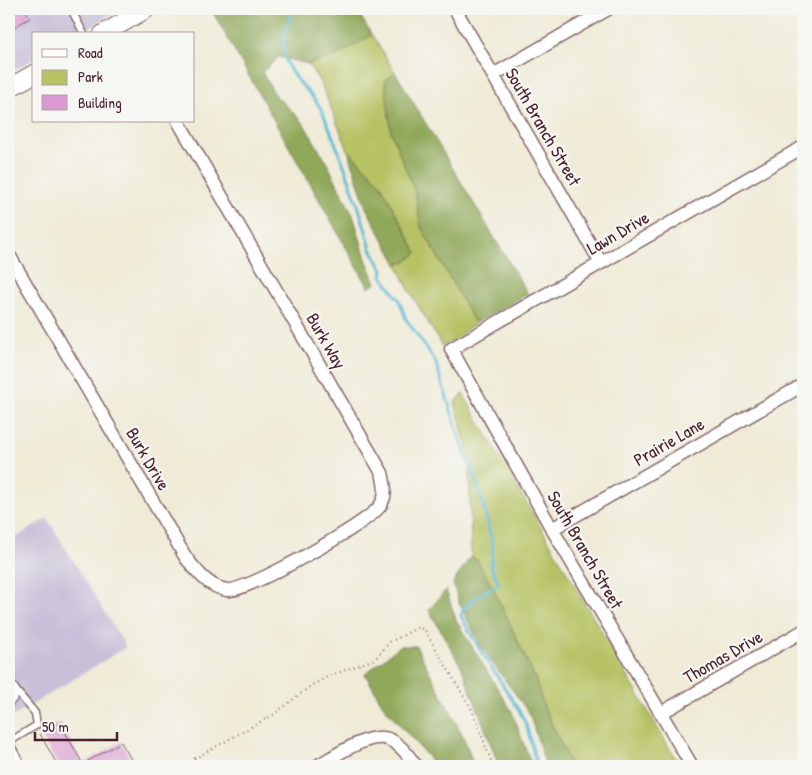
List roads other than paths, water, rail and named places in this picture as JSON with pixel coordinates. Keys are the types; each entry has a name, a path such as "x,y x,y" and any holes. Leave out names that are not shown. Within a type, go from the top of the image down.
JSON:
{"main road":[{"path":"110,32 124,28 146,9"},
{"path":"9,88 32,75"}],"street":[{"name":"South Branch Street","path":"455,9 601,262"},
{"path":"493,75 608,9"},
{"name":"Burk Way","path":"179,122 382,473 385,485 384,496 373,514 306,555"},
{"name":"Lawn Drive","path":"451,349 803,147"},
{"name":"Burk Drive","path":"9,255 186,558 201,577 212,585 229,591 245,587 306,555"},
{"name":"South Branch Street","path":"451,349 552,529 692,766"},
{"name":"Prairie Lane","path":"552,529 803,385"},
{"name":"Thomas Drive","path":"661,713 803,631"},
{"path":"317,766 368,740 387,738 402,748 416,766"}],"lane":[{"path":"71,9 83,32"},
{"path":"9,680 35,712 37,725 9,742 22,766"},
{"path":"9,704 18,693"}],"waterway":[{"path":"293,9 284,36 286,62 295,77 313,97 323,113 349,180 371,249 383,270 382,276 399,300 406,319 435,361 467,460 474,473 493,547 491,567 499,584 467,605 461,615 475,642 523,718 538,766"}]}
